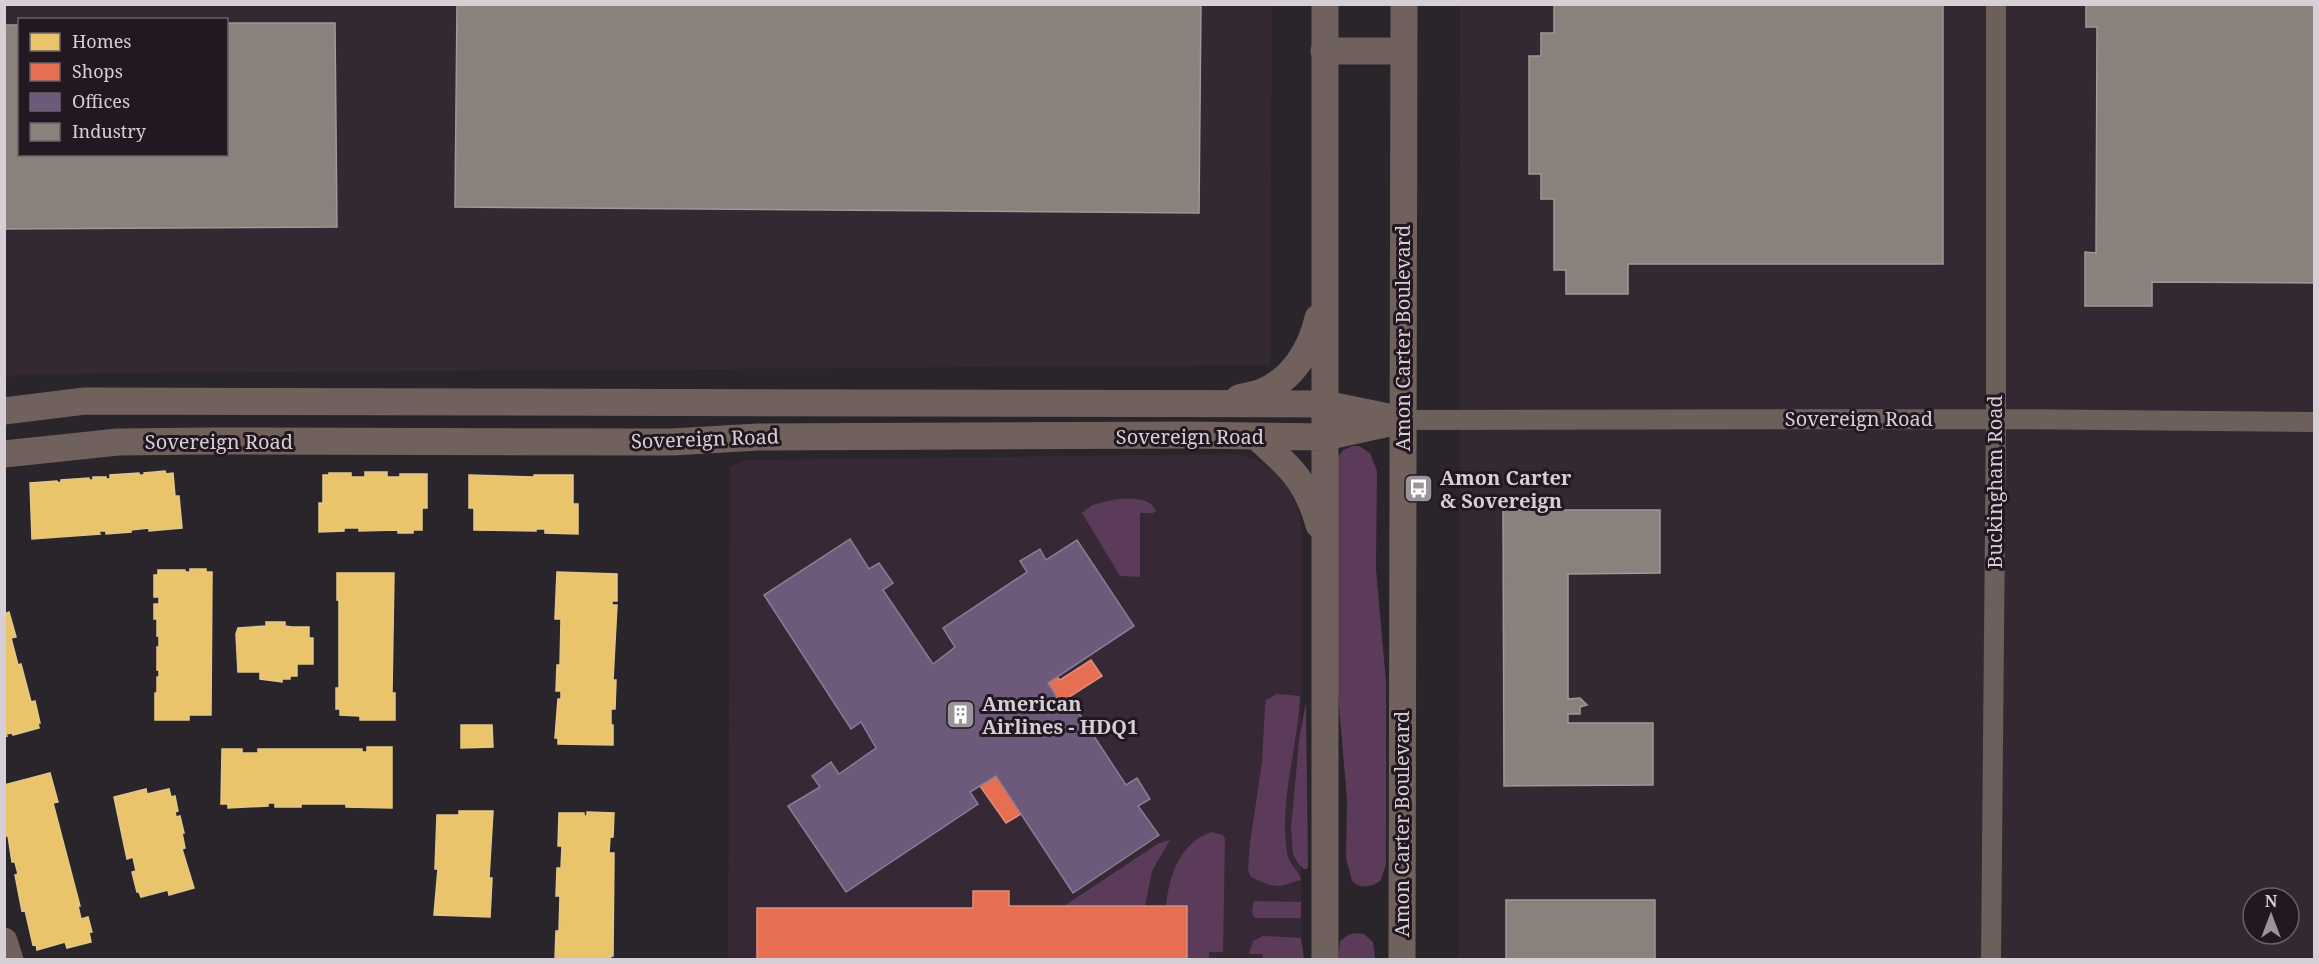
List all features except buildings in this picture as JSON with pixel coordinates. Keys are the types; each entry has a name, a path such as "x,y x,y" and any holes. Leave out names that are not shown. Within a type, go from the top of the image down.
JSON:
{"street":[{"path":"1324,960 1325,4"},
{"name":"Amon Carter Boulevard","path":"1401,960 1404,4"},
{"name":"Buckingham Road","path":"1991,960 1996,419 1996,4"},
{"path":"1324,51 1403,51"},
{"path":"1172,404 1236,398 1263,392 1287,376 1302,358 1315,333 1325,294"},
{"name":"Sovereign Road","path":"4,411 96,400 1325,404 1403,420 1996,419 2314,422"},
{"name":"Sovereign Road","path":"4,454 118,442 188,441 672,442 758,437 1325,437 1403,420"},
{"path":"1257,437 1302,481 1314,507 1325,546"},
{"path":"4,941 10,960"}],"shaded area":[{"path":"5,5 1272,5 1270,365 22,374 5,378"},
{"path":"1460,5 2314,5 2314,959 1459,960"},
{"path":"1359,446 1370,453 1377,471 1376,569 1386,682 1386,864 1381,880 1374,885 1366,886 1352,881 1346,858 1347,799 1338,695 1338,457 1343,450"},
{"path":"1238,454 1262,462 1281,478 1295,498 1301,522 1301,959 728,960 730,467 745,460"},
{"path":"1117,499 1145,501 1156,511 1140,513 1140,577 1120,576 1082,513 1092,505"},
{"path":"1277,694 1300,696 1287,794 1285,833 1288,856 1301,880 1280,886 1269,885 1251,877 1248,870 1262,762 1265,706 1266,700"},
{"path":"1306,702 1308,866 1304,869 1293,854 1291,829 1299,741"},
{"path":"1212,832 1223,835 1225,839 1223,952 1209,952 1209,959 1187,959 1187,906 1166,906 1170,883 1184,852 1201,837"},
{"path":"1170,840 1152,871 1145,906 1064,906 1159,843"},
{"path":"1254,901 1301,902 1301,918 1256,918 1253,916 1252,909"},
{"path":"1354,933 1364,934 1373,942 1375,959 1338,960 1340,941"},
{"path":"1263,936 1301,938 1304,959 1263,959 1262,954 1249,954 1253,941"}],"place":[{"name":"Amon Carter & Sovereign","path":"1419,489"},
{"name":"American Airlines - HDQ1","path":"961,715"}]}
